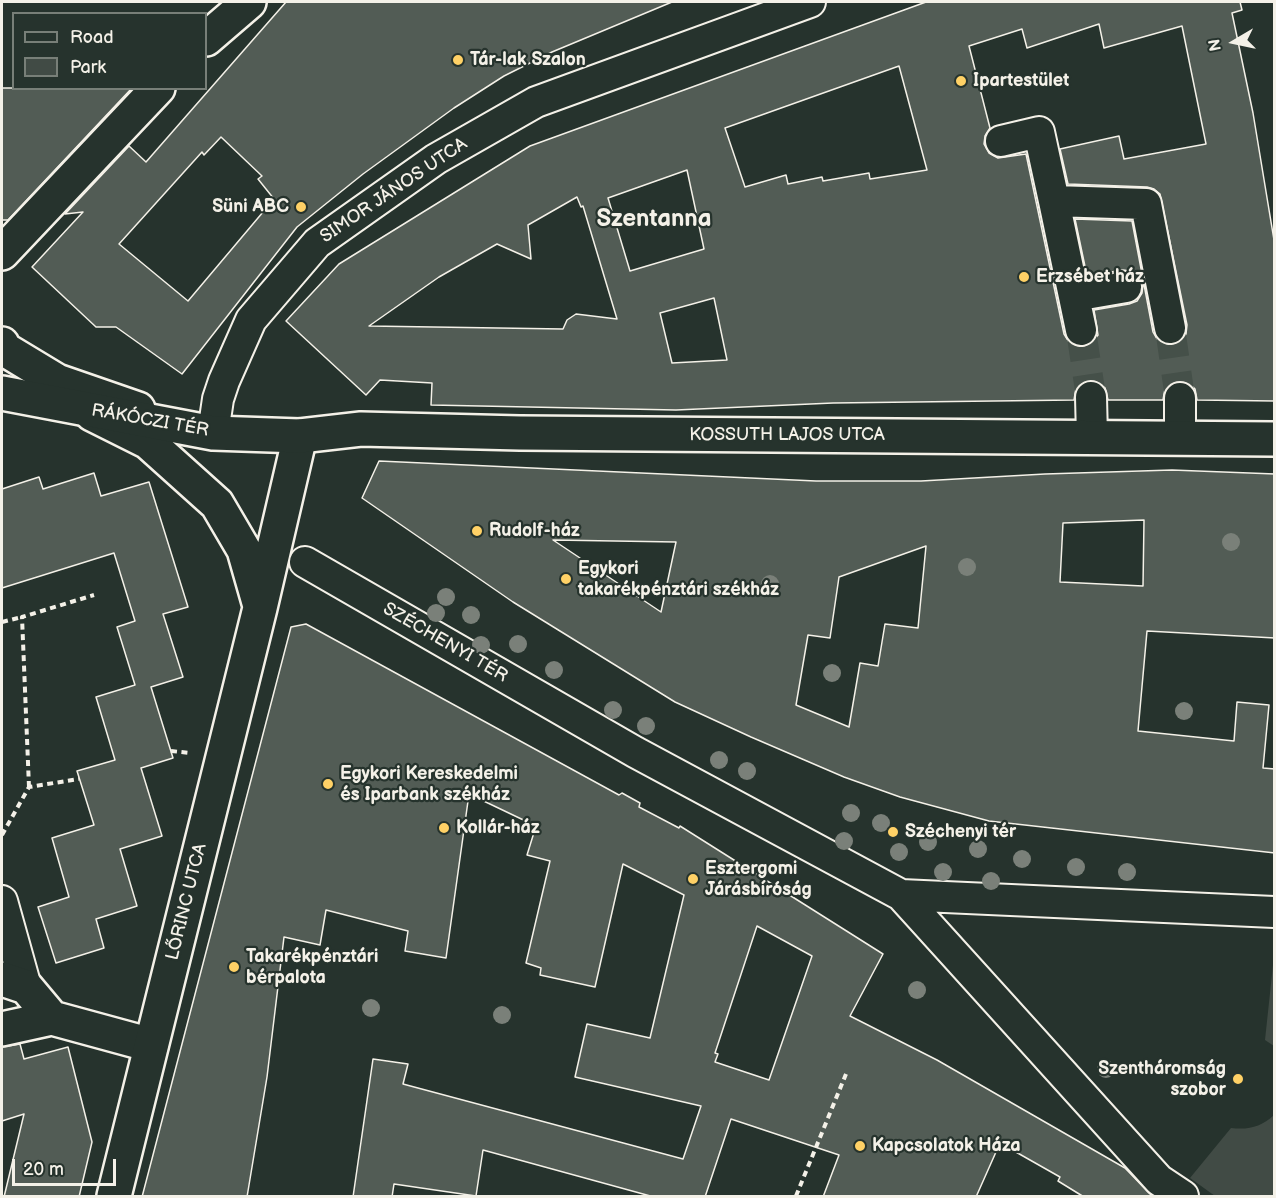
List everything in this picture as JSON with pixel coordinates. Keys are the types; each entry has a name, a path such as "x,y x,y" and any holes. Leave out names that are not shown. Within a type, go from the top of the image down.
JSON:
{"street":[{"path":"207,38 249,2"},
{"name":"SIMOR JÁNOS UTCA","path":"199,430 218,399 251,320 317,243 436,159 536,102 810,2"},
{"path":"2,253 156,90"},
{"path":"1001,141 1039,132 1081,330"},
{"path":"1054,201 1146,204 1145,283 1170,328"},
{"path":"1074,296 1145,283"},
{"path":"2,344 3,349 57,381 199,430"},
{"name":"RÁKÓCZI TÉR","path":"2,393 82,410 199,430 300,436"},
{"path":"1091,397 1092,437"},
{"path":"1180,398 1180,438"},
{"name":"LŐRINC UTCA","path":"82,410 148,442 217,504 244,550 260,608"},
{"name":"KOSSUTH LAJOS UTCA","path":"300,436 361,429 520,433 1275,439"},
{"name":"LŐRINC UTCA","path":"114,1197 260,608 300,436"},
{"name":"SZÉCHENYI TÉR","path":"305,562 635,752 901,895 1171,1188"},
{"name":"SZÉCHENYI TÉR","path":"901,895 1275,912"},
{"path":"2,901 14,983 52,1018 151,1045"},
{"path":"2,1029 52,1018"}],"path":[{"path":"2,622 94,595"},
{"path":"2,835 29,787 22,616"},
{"path":"171,751 191,753"},
{"path":"29,787 79,779"},
{"path":"796,1197 846,1074"}],"green space":[{"path":"1274,965 1274,1046 1265,1040"},
{"path":"1274,1115 1274,1196 1215,1196 1190,1178 1231,1128 1254,1127"}],"building":[{"path":"286,2 672,2 552,52 504,76 454,108 363,174 297,227 182,374 116,327 96,327 32,267 83,212 65,214 129,146 146,162","holes":["221,137 262,176 258,179 274,199 188,301 119,244 202,152 204,155"]},
{"path":"926,2 1240,2 1242,10 1232,13 1253,113 1275,246 1275,401 1197,400 1195,389 1189,383 1181,381 1172,383 1165,389 1163,400 1108,400 1105,388 1100,382 1091,380 1083,382 1076,388 1074,400 833,403 676,410 431,405 432,383 380,380 366,395 286,321 339,264 530,146","holes":["1099,24 1104,48 1182,26 1206,144 1124,159 1119,136 1060,149 1068,184 1147,187 1160,194 1187,325 1182,341 1174,345 1164,344 1153,332 1132,221 1075,219 1087,276 1123,270 1131,271 1139,276 1143,285 1142,293 1137,301 1094,310 1098,335 1092,343 1084,347 1075,346 1064,334 1026,154 998,158 989,153 984,144 985,136 990,128 969,46 1022,29 1027,48","899,66 927,170 870,179 869,173 823,181 822,177 788,184 786,175 745,187 725,128","687,170 704,249 630,271 608,198","577,197 581,207 583,206 617,319 576,314 567,320 563,329 369,326 439,277 497,244 531,259 528,225","714,298 727,360 672,363 660,313"]},
{"path":"2,88 12,88 12,90 130,90 8,220 2,220"},
{"path":"379,461 816,481 921,481 1172,470 1275,474 1275,638 1147,631 1138,731 1234,741 1237,702 1269,705 1263,768 1275,769 1275,853 989,821 900,797 844,777 675,702 513,602 362,498","holes":["1144,520 1143,586 1060,582 1063,523","553,540 676,542 661,612","926,546 918,628 885,624 878,666 860,663 849,727 796,705 808,635 830,638 839,577"]},
{"path":"94,473 101,496 149,482 188,607 163,614 183,677 151,687 173,758 141,768 162,836 120,849 137,906 96,919 104,948 56,963 38,907 69,897 52,838 94,825 77,771 115,760 96,697 135,685 117,627 135,621 114,553 2,588 2,489 39,477 43,489"},
{"path":"306,624 619,795 622,793 640,803 639,807 679,828 680,826 883,954 850,1016 937,1060 1125,1168 1153,1197 1084,1197 1058,1181 1060,1177 1000,1143 976,1197 823,1197 839,1155 731,1119 705,1197 654,1197 483,1150 476,1196 394,1184 392,1197 353,1197 373,1059 408,1064 403,1084 683,1159 701,1106 575,1077 587,1024 650,1038 684,895 623,864 595,987 540,975 541,968 526,963 550,861 527,855 536,826 469,794 446,958 405,951 408,931 326,910 320,945 284,937 267,1077 247,1197 142,1197 291,627","holes":["757,926 812,956 769,1080 715,1062 718,1054 715,1053"]},
{"path":"20,1044 24,1059 68,1047 92,1142 79,1197 4,1197 24,1114 2,1121 2,1047"}],"tunnel":[{"path":"1170,328 1180,398"},
{"path":"1081,330 1091,397"}],"place":[{"name":"Tár-lak Szalon","path":"458,60"},
{"name":"Ipartestület","path":"961,81"},
{"name":"Süni ABC","path":"301,207"},
{"name":"Erzsébet ház","path":"1024,277"},
{"name":"Rudolf-ház","path":"477,531"},
{"name":"Egykori takarékpénztári székház","path":"566,579"},
{"name":"Egykori Kereskedelmi és Iparbank székház","path":"328,784"},
{"name":"Kollár-ház","path":"444,828"},
{"name":"Széchenyi tér","path":"893,832"},
{"name":"Esztergomi Járásbíróság","path":"693,879"},
{"name":"Takarékpénztári bérpalota","path":"234,967"},
{"name":"Szentháromság szobor","path":"1238,1079"},
{"name":"Kapcsolatok Háza","path":"860,1146"}],"district":[{"name":"Szentanna","path":"654,220"}]}
